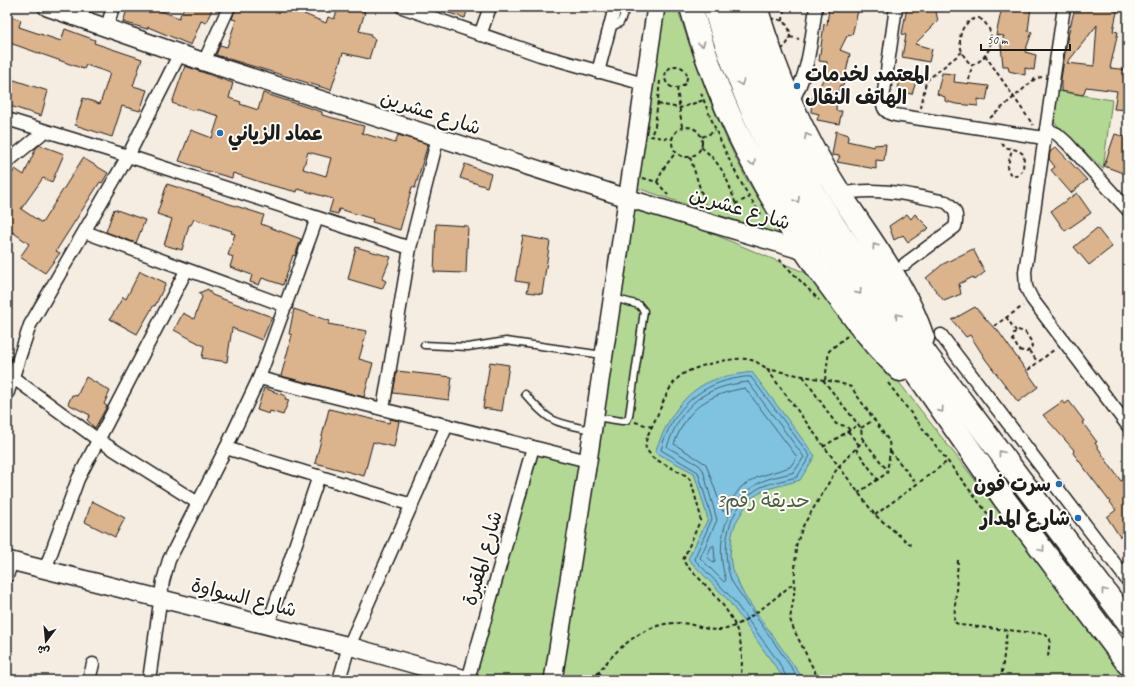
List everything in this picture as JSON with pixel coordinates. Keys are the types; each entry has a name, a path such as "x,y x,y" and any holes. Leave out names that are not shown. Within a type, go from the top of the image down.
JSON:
{"highway":[{"path":"691,7 713,76 737,132 804,251 864,331 904,374 927,389"},
{"path":"714,7 752,113 781,174 816,232 1005,500 1128,664"},
{"path":"735,7 755,70 772,111 812,190 836,228 928,357 1128,622"},
{"path":"756,7 771,54 790,103 840,194 894,275 908,300 920,328 928,357"}],"street":[{"name":"شارع عشرين","path":"47,7 204,62 627,198 804,251"},
{"path":"107,27 113,7"},
{"path":"204,62 229,7"},
{"path":"402,7 480,35 598,72 644,84"},
{"path":"480,35 490,7"},
{"path":"598,72 615,7"},
{"path":"553,680 594,424 656,7"},
{"path":"790,103 797,92 805,71 816,7"},
{"path":"896,7 883,99 883,106 891,114 989,130 1063,138 1128,210"},
{"path":"1064,7 1044,135 1026,272 1026,287 1032,299 1128,426"},
{"path":"7,395 10,375 30,325 128,156 180,53"},
{"path":"7,118 410,248"},
{"path":"7,162 45,131"},
{"path":"383,409 410,248 438,137"},
{"path":"840,194 861,190 880,190 946,202 952,206 956,213 957,220 954,227 905,264"},
{"path":"149,680 161,599 169,560 226,448 259,378 286,306 316,218"},
{"path":"85,232 186,271 286,306"},
{"path":"45,570 68,502 97,439 186,271"},
{"path":"941,335 1128,581"},
{"path":"10,375 97,439 198,503"},
{"path":"259,378 588,461"},
{"path":"339,680 349,646 447,425"},
{"name":"شارع المقبرة","path":"468,680 533,447"},
{"path":"226,448 412,505"},
{"path":"268,626 320,476"},
{"name":"شارع السواوة","path":"9,565 45,570 349,646 468,680"},
{"path":"88,680 93,664"}],"lane":[{"path":"610,28 620,23 628,7"},
{"path":"525,394 541,413 551,420 594,424 627,420 629,416 644,311 639,305 613,298"},
{"path":"424,345 473,346 506,341 604,355"}],"path":[{"path":"783,22 784,7"},
{"path":"969,80 972,65 985,55 992,45 992,36 983,20 979,18 966,25 961,33 959,43 962,52 972,65"},
{"path":"920,119 926,82 962,52"},
{"path":"985,55 1014,97 1044,135"},
{"path":"672,67 680,68 686,74 685,82 677,88 671,87 666,81 666,73 672,67"},
{"path":"989,130 992,115 1038,77 1053,78"},
{"path":"698,86 716,131 761,215"},
{"path":"677,88 682,128"},
{"path":"658,104 680,108 704,100"},
{"path":"682,128 692,128 702,137 702,147 690,157 680,155 676,152 672,144 672,139 676,132 682,128"},
{"path":"702,137 716,131"},
{"path":"1004,132 1001,145 1020,151 1025,158 1022,173 1017,176 1011,175 1007,170 1012,149"},
{"path":"651,136 672,139"},
{"path":"702,147 717,162 726,176 735,204 744,224"},
{"path":"657,182 664,168 676,152"},
{"path":"690,157 707,212"},
{"path":"642,177 657,182 670,200"},
{"path":"735,204 750,197"},
{"path":"778,242 777,248 779,259 819,301"},
{"path":"994,326 1032,299"},
{"path":"1006,317 1016,331"},
{"path":"1016,331 1021,330 1025,332 1032,343 1029,351"},
{"path":"1016,331 1012,338 1019,350 1024,352 1029,351"},
{"path":"851,334 829,351 824,380 861,428 864,440 888,470"},
{"path":"1028,370 1064,342"},
{"path":"1029,351 1038,362"},
{"path":"740,680 742,658 736,626 723,603 684,562 684,554 700,524 700,514 687,476 654,458 648,453 646,441 668,392 686,372 738,359 753,360 766,368 840,383 851,387 875,419 889,441 890,451 888,470 884,476 858,493"},
{"path":"766,368 823,447 875,515 912,546"},
{"path":"802,376 836,424 846,426 858,445"},
{"path":"888,382 997,526"},
{"path":"861,428 875,419"},
{"path":"627,420 652,427"},
{"path":"823,447 858,424"},
{"path":"819,680 792,625 790,613 794,583 796,546 800,533 838,467 864,440"},
{"path":"856,448 878,480"},
{"path":"890,451 917,484"},
{"path":"875,515 948,461"},
{"path":"958,560 954,622 960,625 1047,635 1050,641 1048,657"},
{"path":"593,680 598,672 623,645 639,634 654,628 681,623 718,630 736,626 794,583"},
{"path":"1001,680 1007,630"},
{"path":"598,672 608,680"}],"green space":[{"path":"665,7 677,7 700,73 726,138 747,180 784,237 631,186"},
{"path":"1057,91 1112,100 1103,169 1054,122 1052,110"},
{"name":"حديقة رقم3","path":"627,198 818,278 1128,677 1126,680 469,680 533,447 588,461"}],"water":[{"path":"752,372 815,456 800,480 764,490 750,499 736,522 732,534 730,556 732,570 744,595 804,680 785,680 728,600 688,559 708,519 694,473 655,452 665,429 677,408 694,391 704,384 716,379"}],"building":[{"path":"128,7 151,7 179,18 184,7 213,7 206,23 201,21 191,45 148,27 147,29 123,22"},
{"path":"236,7 307,7 304,14 326,23 328,17 334,19 339,7 358,9 365,12 359,31 371,34 370,36 375,39 369,59 343,53 331,90 216,55 220,45 227,47 236,20 232,19"},
{"path":"436,7 468,7 465,18 436,9"},
{"path":"829,7 859,7 852,35 847,36 840,50 850,54 843,86 840,85 837,96 836,111 842,111 839,124 817,120 819,114 811,112 812,97 814,97 825,76 827,62 819,61 824,24 827,25"},
{"path":"907,7 935,7 938,21 915,44 932,49 929,62 902,57 906,35 902,34"},
{"path":"1002,7 1031,7 1028,31 1032,32 1025,52 1036,55 1034,70 1025,68 1025,75 1009,71 1008,66 1003,66 1001,45 1004,36 996,35"},
{"path":"1075,7 1118,7 1113,31 1118,32 1110,68 1128,70 1128,110 1114,109 1117,91 1086,87 1083,95 1061,91 1061,79 1067,40","holes":["1097,25 1094,66 1067,63"]},
{"path":"7,15 21,20 19,27 61,41 65,29 95,40 94,43 142,59 133,86 147,90 140,111 122,106 112,137 75,125 83,98 100,104 110,73 86,65 84,69 7,42"},
{"path":"185,66 233,83 229,98 241,102 240,104 258,110 263,93 322,112 322,115 364,126 362,133 395,143 398,135 428,144 415,188 412,187 400,230 372,222 373,219 339,209 338,214 329,212 333,199 298,189 297,192 266,184 233,173 232,178 200,169 179,161 191,130 212,138 219,116 195,109 194,111 172,103","holes":["308,152 331,158 326,176 303,169"]},
{"path":"942,73 955,74 954,82 989,86 986,101 978,99 978,106 956,104 945,101 945,97 937,94"},
{"path":"902,74 917,79 912,94 897,92"},
{"path":"11,79 48,91 41,116 7,105 7,92"},
{"path":"836,131 849,135 847,141 874,147 874,145 886,144 884,161 876,160 876,169 837,162 840,156 832,155"},
{"path":"1115,134 1128,138 1128,175 1104,166"},
{"path":"40,145 64,154 52,182 43,178 21,209 42,223 83,158 108,173 102,183 100,182 56,251 60,253 45,273 20,257 29,244 7,228 7,181 15,169 24,175 36,148"},
{"path":"1056,147 1087,180 1071,193 1051,170 1055,167 1049,159 1050,152"},
{"path":"465,164 491,174 487,187 460,178"},
{"path":"167,184 264,215 261,224 301,239 295,256 293,255 283,285 262,278 259,285 250,282 252,275 230,267 233,257 228,255 235,234 231,233 232,231 194,219 191,225 189,225 182,250 164,245 172,219 157,214"},
{"path":"1077,193 1091,213 1065,231 1051,211"},
{"path":"114,209 145,220 136,243 106,232"},
{"path":"907,214 911,219 915,214 929,228 908,242 903,235 894,240 889,226"},
{"path":"436,224 468,226 466,273 434,272"},
{"path":"1097,228 1112,247 1089,265 1074,247"},
{"path":"523,236 550,241 542,294 527,292 529,283 515,281"},
{"path":"356,247 391,257 382,279 386,281 382,289 348,279"},
{"path":"973,249 985,272 975,280 973,277 959,284 961,294 944,301 926,278 943,264"},
{"path":"140,271 166,283 155,306 154,305 137,334 110,319 123,297 126,299"},
{"path":"208,289 212,295 272,317 262,340 232,328 227,362 202,358 204,346 174,330 183,313 194,319 202,297 199,293"},
{"path":"975,307 995,329 996,328 1038,387 1018,402 986,360 970,335 966,337 952,320"},
{"path":"294,309 330,321 328,324 367,331 359,359 373,363 364,397 281,376 292,335 289,334"},
{"path":"490,362 509,365 502,411 483,408"},
{"path":"397,371 452,377 449,400 393,393"},
{"path":"86,377 110,391 104,404 107,406 95,428 87,420 90,415 68,404 72,395 77,396"},
{"path":"264,388 286,396 285,399 289,400 283,415 270,411 269,414 257,410"},
{"path":"1063,401 1065,404 1069,401 1084,421 1082,422 1097,442 1095,443 1108,463 1121,481 1123,480 1128,487 1128,531 1120,537 1107,517 1116,510 1073,453 1074,450 1043,415"},
{"path":"329,409 389,423 390,419 399,421 394,447 373,442 364,476 315,463"},
{"path":"92,501 125,518 115,537 85,522"}],"place":[{"name":"المعتمد لخدمات الهاتف النقال","path":"797,86"},
{"name":"عماد الزياني","path":"220,133"},
{"name":"سرت فون","path":"1059,484"},
{"name":"شارع المدار","path":"1078,518"}]}
